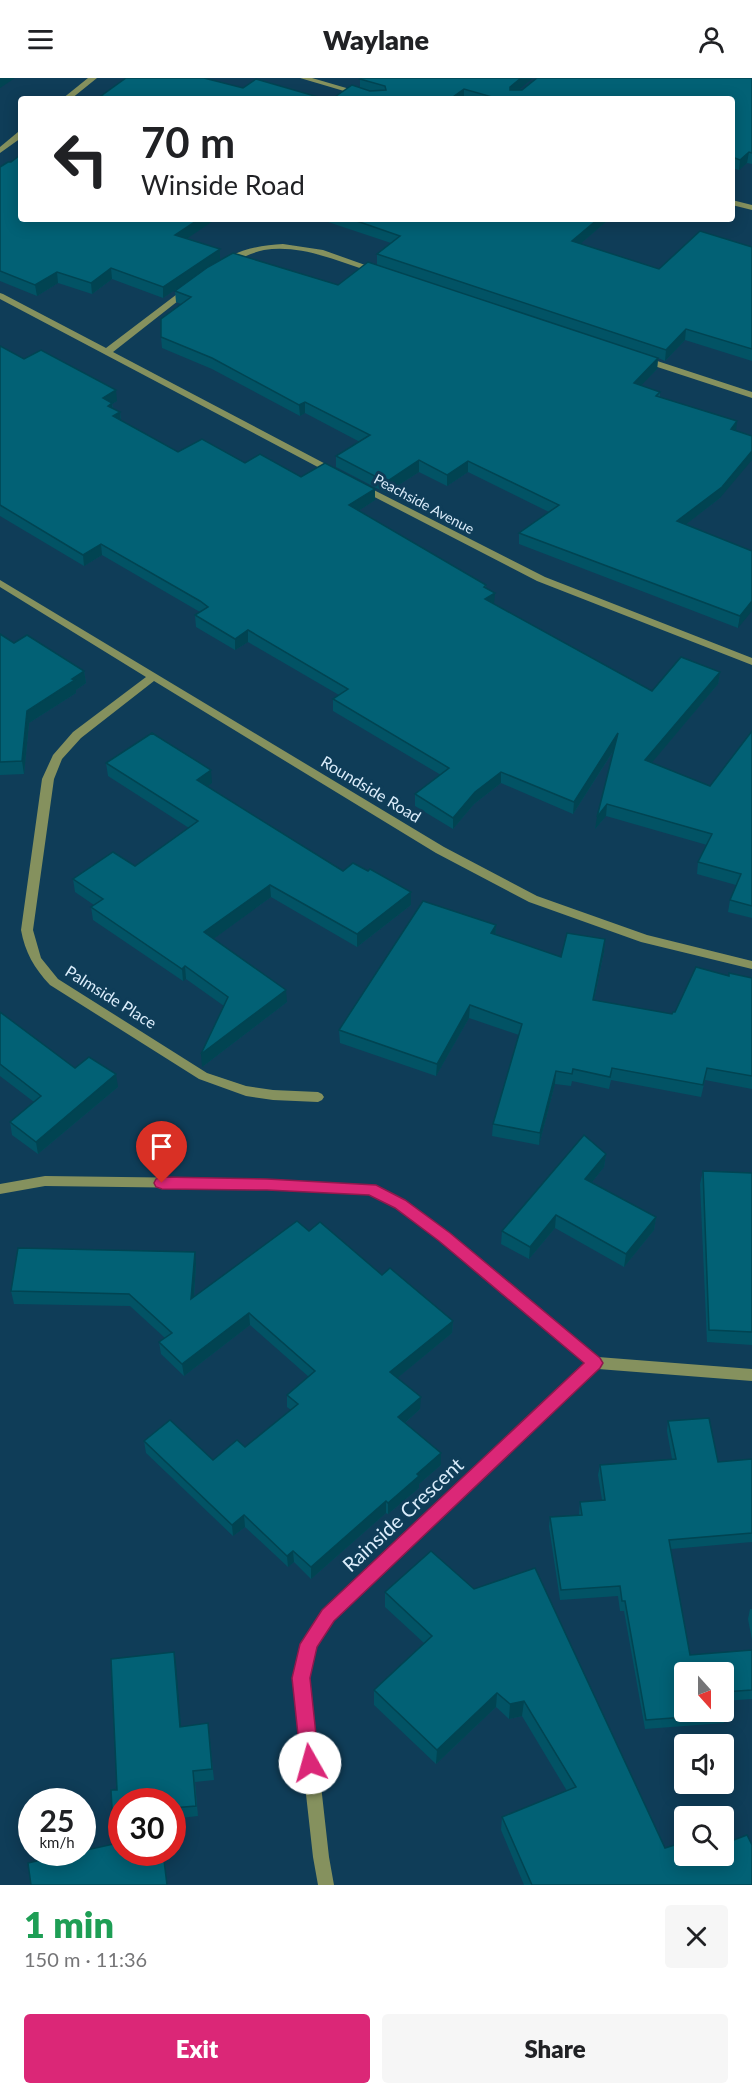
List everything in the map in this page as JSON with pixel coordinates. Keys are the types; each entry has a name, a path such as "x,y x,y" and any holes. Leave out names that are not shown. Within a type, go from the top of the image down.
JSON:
{"street":[{"path":"70,96 93,78"},
{"path":"304,78 369,96"},
{"path":"0,150 18,136"},
{"path":"735,203 752,208"},
{"path":"214,269 239,254 269,246 296,246 384,273"},
{"path":"107,352 196,282"},
{"path":"0,296 345,478"},
{"path":"629,355 752,395"},
{"name":"Peachside Avenue","path":"356,483 541,579 752,662"},
{"name":"Roundside Road","path":"0,583 440,850 533,899 645,939 752,965"},
{"name":"Palmside Place","path":"154,676 77,735 57,758 48,778 27,930 30,950 39,966 54,982 203,1076 229,1088 257,1094 318,1097"},
{"path":"0,1189 45,1181 267,1184 371,1190 400,1204 445,1237 595,1363 752,1375"},
{"name":"Rainside Crescent","path":"326,1885 301,1678 309,1644 328,1615 595,1363"}],"building":[{"path":"126,78 204,78 243,88 256,79 315,96 101,96"},
{"path":"521,78 510,87 510,90 522,90 537,78 752,78 752,153 749,152 740,160 735,158 735,96 488,96 464,89 454,96 336,96 352,85 370,91 386,90 385,86 360,79"},
{"path":"18,157 18,222 194,222 175,235 220,249 163,287 111,268 91,283 57,272 35,285 0,271 0,167"},
{"path":"360,222 594,222 572,241 659,269 700,231 752,247 752,349 686,329 666,350 377,254 400,236"},
{"path":"233,253 338,285 368,262 658,358 634,383 660,392 656,396 737,421 731,429 752,436 752,451 722,487 677,521 752,551 752,601 740,616 519,533 559,505 468,461 447,475 419,460 386,482 336,456 370,435 305,402 299,405 212,358 161,337 161,319 191,297 175,291 208,267"},
{"path":"0,346 24,359 41,350 116,390 103,398 112,403 108,406 120,412 113,416 178,452 202,439 245,463 260,454 301,477 325,463 375,489 349,505 486,585 484,587 495,593 485,599 652,691 681,657 720,672 645,760 710,786 752,731 752,906 730,900 741,874 698,862 712,834 607,804 597,817 618,733 574,802 501,772 475,792 453,818 415,794 449,768 333,699 348,689 248,630 235,639 195,615 208,607 200,601 101,544 83,555 0,505"},
{"path":"0,634 14,643 27,635 84,671 72,679 75,680 27,711 22,761 0,762"},
{"path":"152,733 211,770 197,780 343,871 353,863 368,871 370,869 411,892 357,934 270,885 204,932 286,990 201,1054 228,997 185,966 182,969 91,907 103,899 73,879 113,852 135,866 198,821 106,763"},
{"path":"423,901 496,925 491,933 561,957 567,933 605,939 593,1000 672,1014 696,967 729,976 729,973 752,978 752,1076 707,1068 703,1085 612,1068 610,1077 573,1069 572,1074 556,1071 540,1133 493,1124 522,1024 470,1005 437,1064 339,1030"},
{"path":"0,1012 75,1068 89,1057 116,1074 36,1142 10,1122 41,1096 0,1064"},
{"path":"584,1135 606,1154 585,1179 656,1217 626,1254 556,1215 530,1247 502,1231"},
{"path":"703,1171 752,1173 752,1332 709,1330"},
{"path":"297,1221 309,1231 320,1222 382,1275 390,1268 453,1321 390,1372 421,1397 398,1417 441,1453 417,1474 419,1476 388,1503 386,1501 311,1567 293,1551 287,1556 244,1515 232,1525 144,1441 170,1420 213,1460 237,1440 245,1447 298,1404 287,1395 315,1371 249,1313 182,1364 159,1342 172,1333 129,1294 11,1291 18,1248 195,1252 191,1299"},
{"path":"709,1418 718,1462 752,1459 752,1533 669,1540 690,1655 752,1650 752,1690 734,1691 734,1662 674,1662 674,1718 646,1720 625,1601 622,1601 620,1586 561,1590 550,1517 582,1515 580,1502 605,1500 600,1465 676,1459 668,1421"},
{"path":"431,1551 474,1589 535,1568 665,1848 674,1845 674,1866 734,1866 734,1840 747,1835 752,1845 752,1885 532,1885 502,1817 576,1787 524,1701 510,1704 497,1693 437,1750 374,1690 432,1636 385,1592"},
{"path":"174,1652 180,1727 208,1723 212,1769 193,1771 196,1806 186,1807 186,1788 117,1788 111,1659"},
{"path":"108,1845 108,1866 165,1866 167,1885 31,1885 28,1866 96,1866 96,1848"}],"route":[{"path":"162,1183 267,1184 371,1190 400,1204 445,1237 595,1363 328,1615 309,1644 301,1678 310,1763"}]}
